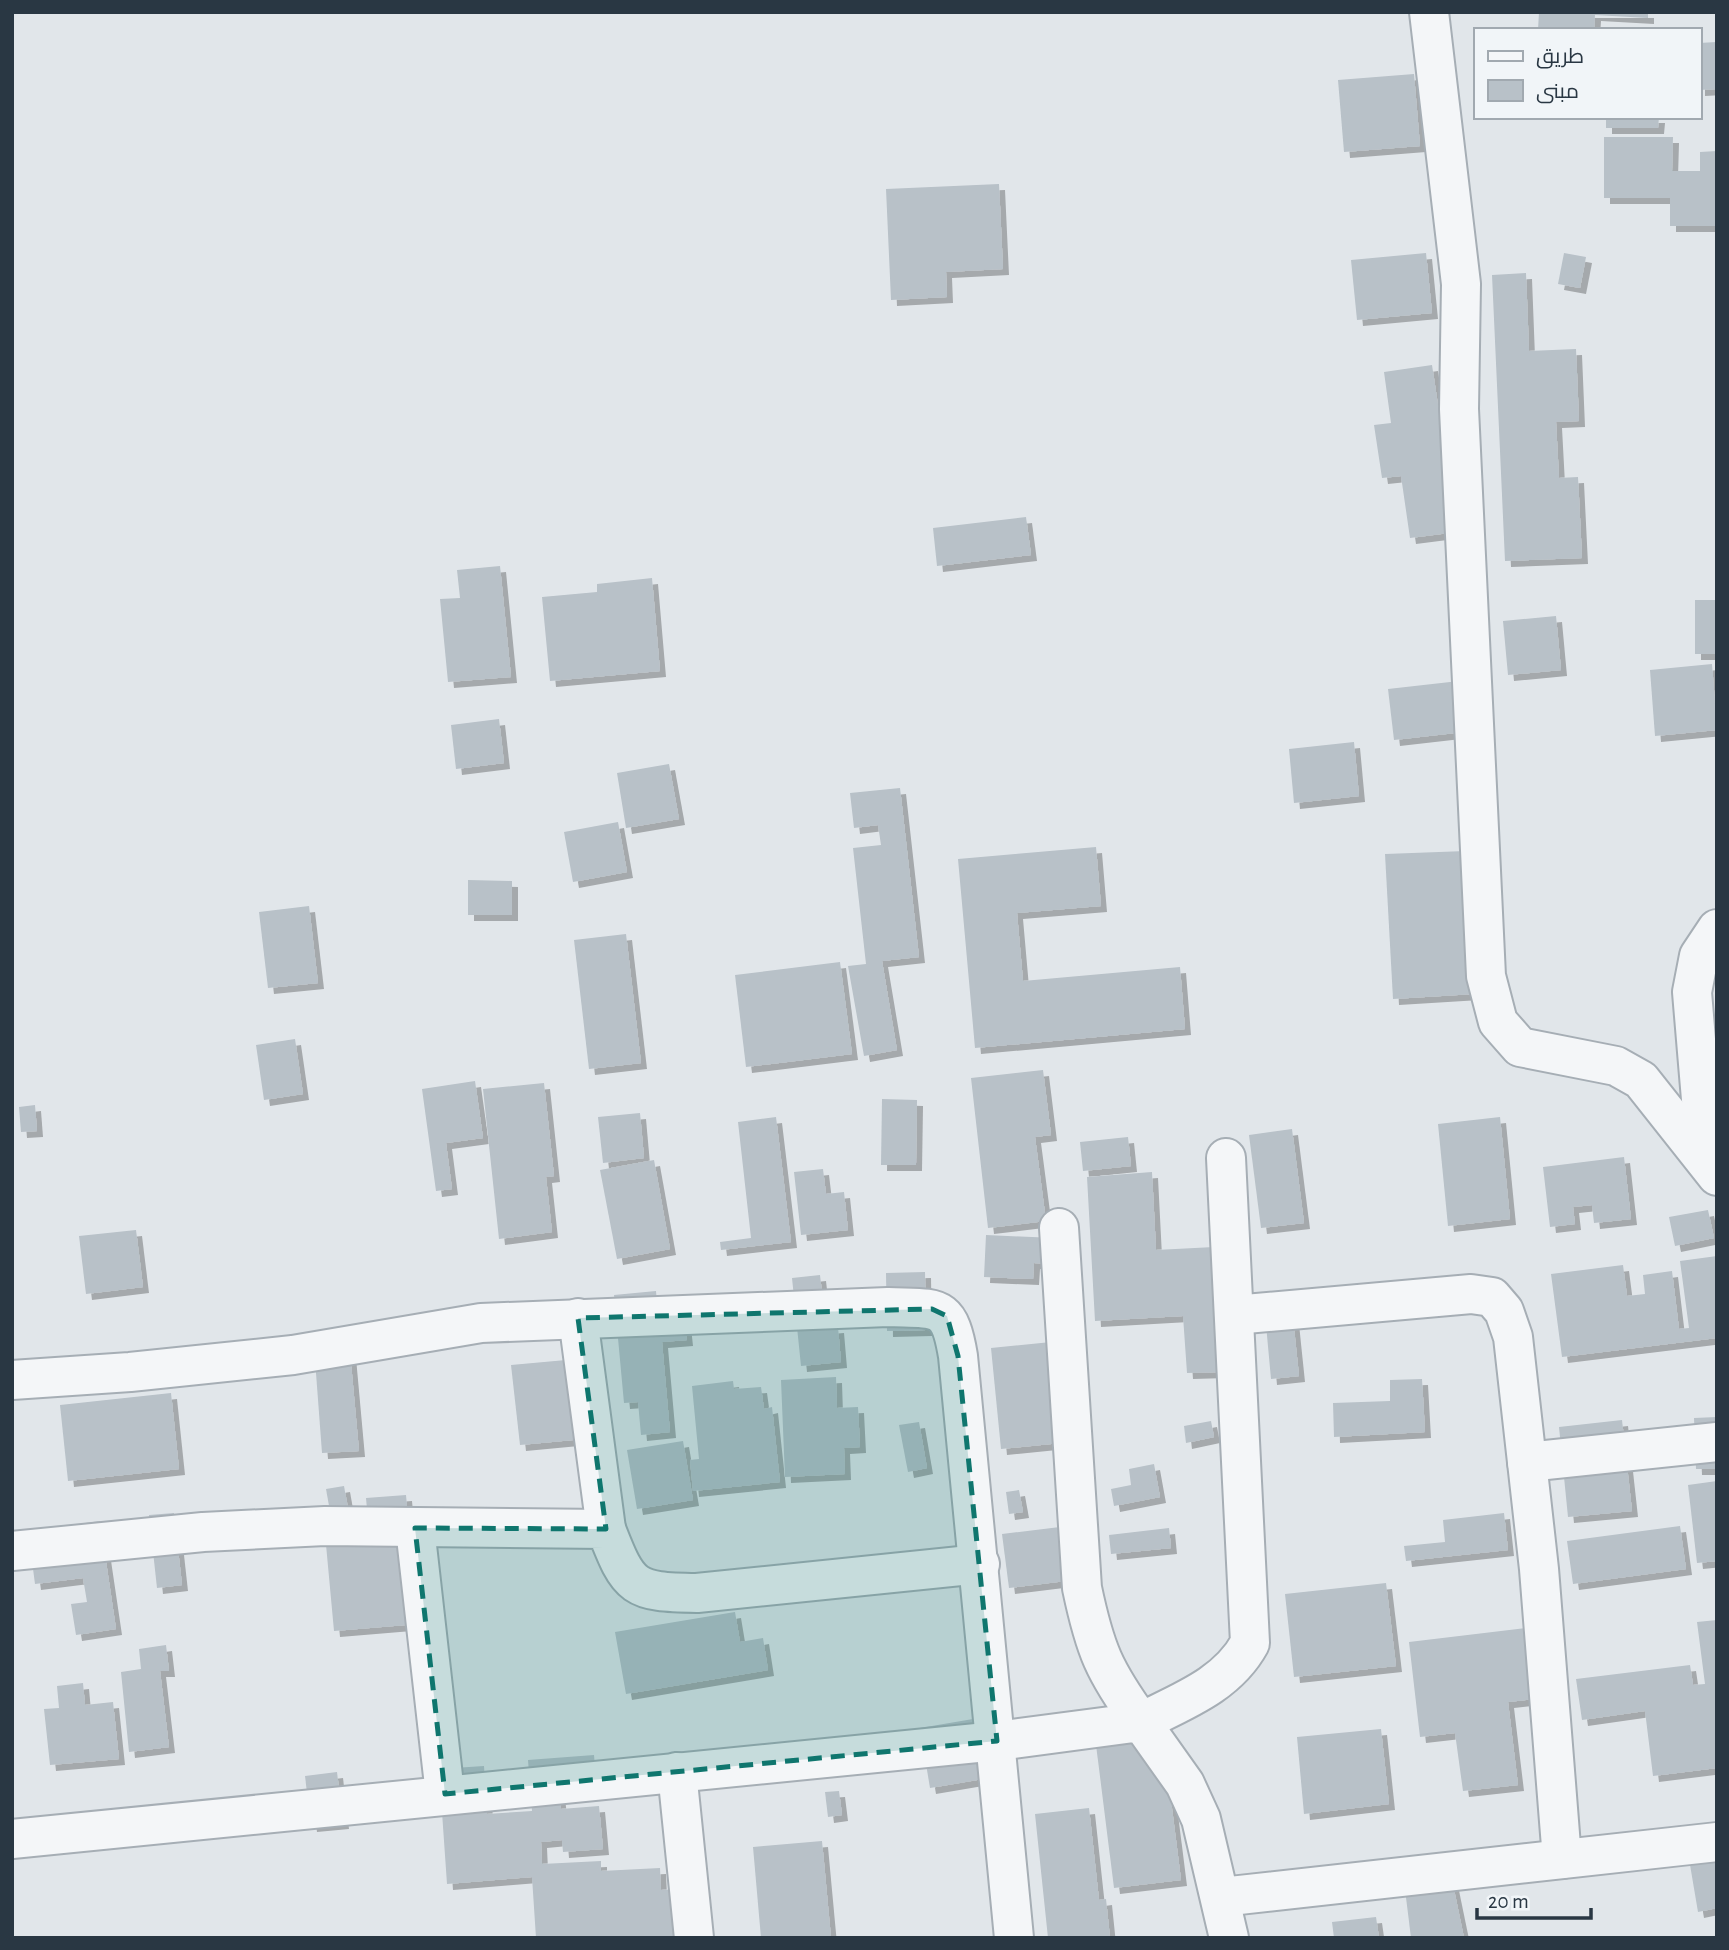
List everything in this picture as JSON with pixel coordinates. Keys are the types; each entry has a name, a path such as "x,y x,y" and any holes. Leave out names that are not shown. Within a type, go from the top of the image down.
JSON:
{"street":[{"path":"1429,12 1461,284 1459,409 1486,976 1498,1022 1520,1047 1616,1066 1641,1080 1711,1168"},
{"path":"1711,1168 1692,992 1699,956 1717,929"},
{"path":"12,1839 997,1741 1141,1722 1206,1690 1238,1665 1250,1643 1226,1158"},
{"path":"1059,1228 1083,1588 1094,1645 1113,1683 1185,1784 1201,1819 1229,1938"},
{"path":"1234,1315 1471,1294 1492,1297 1504,1311 1513,1336 1539,1569 1562,1859"},
{"path":"12,1380 131,1372 293,1355 481,1323 888,1307 932,1309 947,1316 958,1356 1014,1938"},
{"path":"578,1318 606,1529 622,1570 637,1584 654,1592 697,1593 979,1564"},
{"path":"1527,1462 1717,1442"},
{"path":"12,1551 203,1531 325,1526 606,1529"},
{"path":"415,1528 445,1794"},
{"path":"677,1772 694,1938"},
{"path":"1221,1898 1717,1842"}],"highlighted area":[{"path":"932,1309 947,1316 958,1356 997,1741 445,1794 415,1528 606,1529 578,1318"}],"building":[{"path":"1539,12 1648,12 1648,18 1595,15 1594,28 1538,28"},
{"path":"1717,42 1717,89 1701,90 1701,43"},
{"path":"1414,74 1420,146 1344,152 1338,80"},
{"path":"1606,119 1659,119 1658,128 1606,128"},
{"path":"1604,137 1673,137 1672,171 1700,171 1700,152 1717,151 1717,226 1670,226 1670,198 1604,198"},
{"path":"999,184 1003,269 946,272 947,297 891,300 886,189"},
{"path":"1426,253 1432,313 1357,320 1351,260"},
{"path":"1564,253 1586,257 1580,288 1558,284"},
{"path":"1526,273 1529,351 1576,349 1579,421 1556,422 1559,478 1578,477 1582,558 1505,561 1492,275"},
{"path":"1432,365 1457,532 1410,538 1401,476 1382,478 1374,425 1391,423 1384,372"},
{"path":"1026,517 1031,555 937,566 933,528"},
{"path":"500,566 511,677 448,682 440,599 460,598 457,570"},
{"path":"652,578 660,671 550,681 542,597 597,592 597,584"},
{"path":"1695,600 1717,600 1717,654 1695,654"},
{"path":"1556,616 1561,670 1508,675 1503,621"},
{"path":"1712,664 1717,730 1655,736 1650,670"},
{"path":"1459,681 1464,732 1394,740 1388,689"},
{"path":"499,719 504,763 456,769 451,725"},
{"path":"1354,742 1359,796 1294,803 1289,749"},
{"path":"669,764 679,819 626,828 617,773"},
{"path":"900,788 919,957 882,961 897,1050 864,1056 848,966 866,964 853,848 881,845 878,825 854,828 850,793"},
{"path":"618,822 627,872 573,882 564,832"},
{"path":"1096,847 1101,906 1017,913 1023,981 1180,967 1185,1029 975,1048 958,859"},
{"path":"1466,851 1474,994 1393,999 1385,854"},
{"path":"468,880 512,881 512,915 468,915"},
{"path":"309,906 318,983 268,988 259,912"},
{"path":"626,934 641,1063 589,1069 574,940"},
{"path":"840,962 852,1054 746,1067 735,975"},
{"path":"295,1039 303,1094 264,1100 256,1045"},
{"path":"1043,1070 1051,1135 1035,1137 1046,1221 988,1228 971,1078"},
{"path":"475,1081 483,1138 446,1143 452,1189 436,1191 422,1089"},
{"path":"544,1083 554,1176 546,1177 552,1232 499,1239 483,1089"},
{"path":"882,1099 917,1100 916,1165 881,1165"},
{"path":"35,1105 37,1131 21,1132 19,1107"},
{"path":"640,1113 644,1158 603,1163 598,1117"},
{"path":"776,1117 791,1242 721,1250 720,1242 751,1238 738,1122"},
{"path":"1500,1117 1510,1219 1448,1226 1438,1124"},
{"path":"1292,1129 1304,1223 1261,1228 1249,1135"},
{"path":"1128,1137 1131,1166 1083,1171 1080,1142"},
{"path":"1624,1157 1631,1219 1594,1223 1592,1205 1573,1207 1575,1224 1550,1227 1543,1167"},
{"path":"654,1160 670,1249 617,1259 600,1170"},
{"path":"823,1169 826,1194 844,1192 848,1230 801,1235 794,1172"},
{"path":"1152,1172 1156,1250 1214,1247 1221,1372 1187,1373 1183,1316 1095,1321 1087,1177"},
{"path":"1708,1210 1714,1238 1675,1246 1669,1217"},
{"path":"136,1230 143,1287 86,1294 79,1236"},
{"path":"986,1235 1055,1238 1054,1264 1034,1263 1033,1279 984,1277"},
{"path":"1717,1256 1717,1338 1562,1357 1551,1274 1623,1265 1627,1296 1645,1294 1643,1275 1672,1271 1679,1329 1689,1328 1680,1261"},
{"path":"925,1272 926,1330 887,1331 886,1273"},
{"path":"820,1275 826,1328 838,1327 841,1362 801,1366 792,1278"},
{"path":"656,1291 658,1315 684,1312 687,1340 662,1342 670,1432 641,1435 638,1402 624,1403 614,1295"},
{"path":"1291,1299 1299,1376 1271,1379 1264,1303"},
{"path":"348,1330 359,1451 322,1453 313,1333"},
{"path":"1051,1342 1061,1443 1001,1449 991,1348"},
{"path":"566,1360 573,1440 520,1445 511,1365"},
{"path":"836,1377 837,1408 858,1407 860,1447 844,1448 845,1474 785,1477 781,1380"},
{"path":"1422,1379 1425,1432 1334,1437 1333,1403 1390,1401 1390,1380"},
{"path":"733,1381 734,1389 761,1387 764,1409 772,1407 780,1482 693,1491 690,1460 699,1459 692,1386"},
{"path":"171,1393 179,1469 68,1481 60,1405"},
{"path":"1717,1417 1717,1469 1696,1469 1694,1418"},
{"path":"1622,1420 1632,1511 1568,1517 1559,1427"},
{"path":"1211,1421 1214,1437 1186,1443 1184,1426"},
{"path":"919,1422 927,1468 908,1472 899,1425"},
{"path":"683,1441 693,1500 637,1509 627,1450"},
{"path":"1154,1464 1160,1497 1114,1506 1111,1489 1131,1485 1129,1469"},
{"path":"1717,1481 1717,1561 1697,1563 1688,1485"},
{"path":"344,1486 349,1514 331,1517 326,1489"},
{"path":"1019,1490 1023,1512 1009,1514 1006,1492"},
{"path":"406,1495 418,1624 334,1631 324,1523 368,1520 366,1498"},
{"path":"174,1513 182,1585 157,1588 149,1515"},
{"path":"1504,1513 1508,1550 1406,1561 1404,1546 1445,1542 1443,1520"},
{"path":"100,1521 116,1629 76,1635 71,1604 87,1602 83,1578 35,1584 28,1531"},
{"path":"1068,1526 1074,1580 1009,1588 1002,1534"},
{"path":"1680,1526 1686,1569 1573,1584 1567,1541"},
{"path":"1169,1528 1171,1548 1111,1554 1109,1535"},
{"path":"1386,1583 1396,1666 1294,1677 1285,1594"},
{"path":"735,1612 740,1642 763,1638 768,1670 626,1694 615,1632"},
{"path":"1717,1620 1717,1768 1653,1776 1645,1711 1582,1720 1576,1679 1690,1665 1693,1685 1705,1684 1697,1622"},
{"path":"1534,1627 1543,1698 1508,1702 1518,1785 1463,1791 1455,1733 1420,1737 1409,1642"},
{"path":"166,1645 169,1671 160,1671 169,1747 129,1752 121,1672 141,1669 139,1649"},
{"path":"83,1683 85,1705 113,1702 119,1759 50,1765 44,1709 59,1708 57,1686"},
{"path":"1159,1705 1181,1880 1114,1888 1092,1713"},
{"path":"973,1719 983,1779 930,1788 920,1728"},
{"path":"1381,1729 1389,1804 1304,1814 1297,1737"},
{"path":"594,1755 597,1790 559,1793 561,1809 599,1806 603,1849 563,1852 562,1840 541,1842 542,1864 601,1861 601,1871 660,1868 661,1890 680,1889 683,1938 536,1938 532,1877 447,1884 439,1769 484,1766 487,1814 532,1811 528,1760"},
{"path":"337,1772 343,1823 311,1826 305,1776"},
{"path":"839,1791 842,1815 828,1817 825,1792"},
{"path":"1089,1808 1099,1900 1106,1899 1110,1938 1048,1938 1035,1814"},
{"path":"822,1841 831,1938 761,1938 753,1847"},
{"path":"1717,1848 1717,1908 1698,1912 1688,1853"},
{"path":"1451,1875 1464,1938 1411,1938 1404,1881"},
{"path":"1376,1917 1379,1938 1334,1938 1332,1922"}]}
